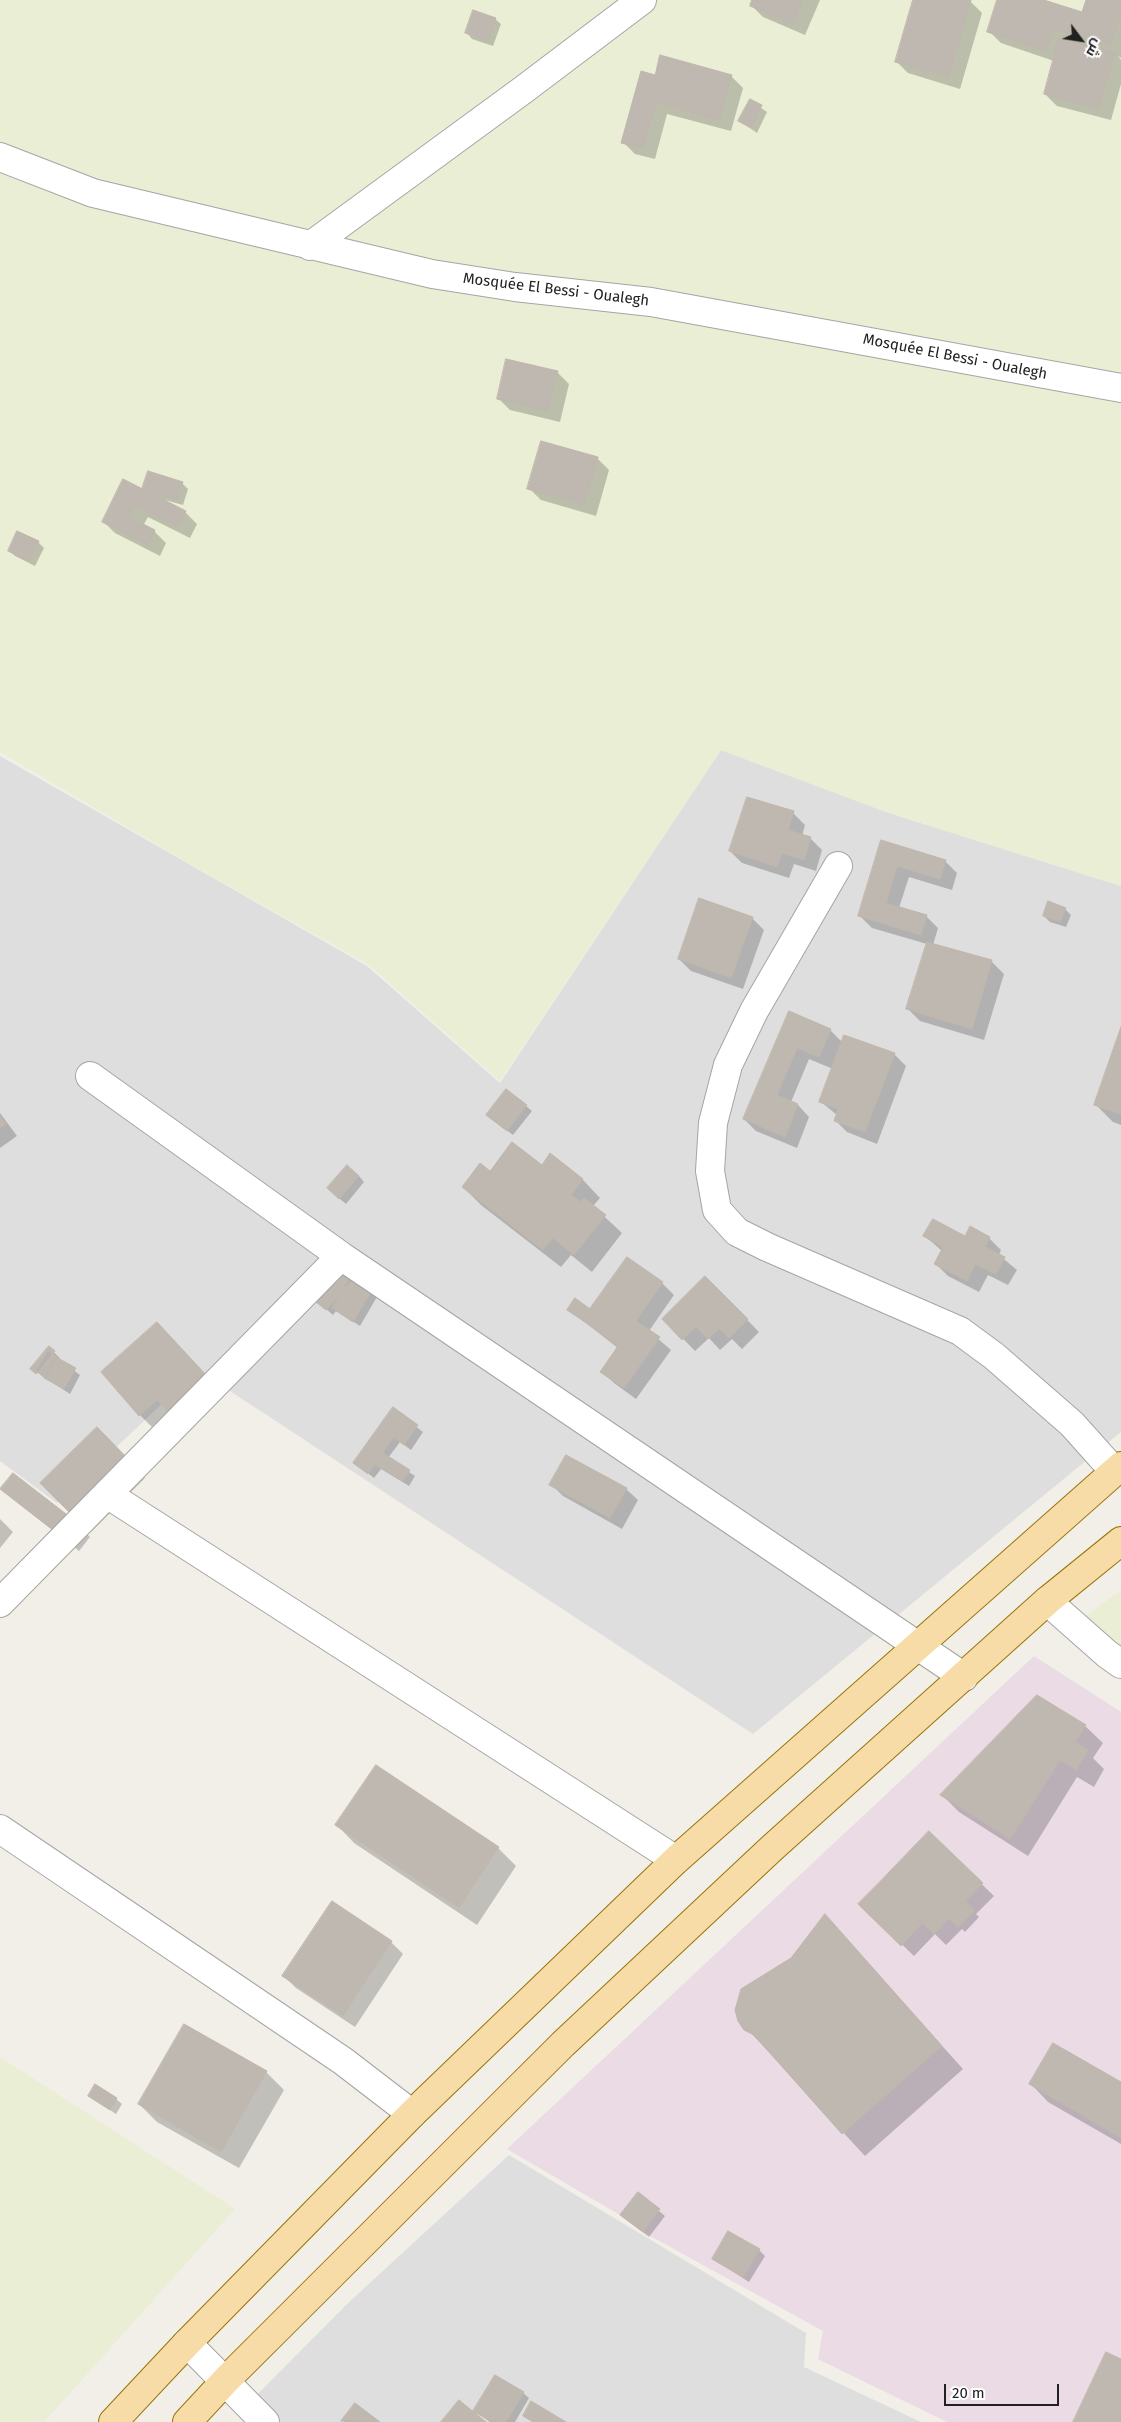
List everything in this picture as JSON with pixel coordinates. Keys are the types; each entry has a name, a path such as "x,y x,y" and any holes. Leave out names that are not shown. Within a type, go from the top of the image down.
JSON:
{"main road":[{"path":"113,2422 187,2343 412,2114 676,1860 1118,1468"},
{"path":"187,2422 226,2380 563,2044 772,1848 1047,1601 1121,1541"}],"street":[{"path":"310,246 516,96 642,0"},
{"name":"Mosquée El Bessi - Oualegh","path":"0,157 93,194 432,274 515,287 679,306 1121,388"},
{"path":"838,866 754,1011 728,1065 713,1123 710,1171 717,1210 737,1232 767,1247 960,1331 994,1356 1072,1424 1118,1468"},
{"path":"90,1076 341,1256 964,1677"},
{"path":"0,1603 341,1256"},
{"path":"107,1494 676,1860"},
{"path":"1047,1601 1101,1649 1121,1664"},
{"path":"0,1829 343,2061 412,2114"},
{"path":"187,2343 226,2380 265,2422"}],"shaded area":[{"path":"721,750 889,813 1121,886 1121,1432 753,1734 198,1370 57,1503 0,1461 0,756 367,966 500,1083"},
{"path":"1034,1656 1121,1712 1121,2422 947,2422 818,2359 823,2331 643,2232 620,2215 507,2149"},
{"path":"509,2155 806,2333 804,2367 921,2422 245,2422 238,2414 347,2304"}],"green space":[{"path":"0,0 1121,0 1121,886 889,813 721,750 500,1081 369,965 193,866 0,752"},
{"path":"1121,1590 1121,1658 1080,1620"},
{"path":"0,2057 235,2209 44,2422 0,2422"}],"building":[{"path":"752,0 803,0 793,24 750,6"},
{"path":"913,0 971,0 949,77 895,62"},
{"path":"997,0 1044,0 1082,12 1086,0 1121,0 1121,14 1110,47 1054,29 1046,51 987,32"},
{"path":"473,10 496,18 488,41 465,33"},
{"path":"1059,38 1115,52 1099,109 1044,94"},
{"path":"660,55 732,75 719,120 656,103 643,148 621,143 641,71 655,75"},
{"path":"750,99 762,105 751,128 738,121"},
{"path":"506,359 558,371 548,411 497,399"},
{"path":"541,441 598,457 584,505 527,489"},
{"path":"148,471 183,482 177,500 142,489"},
{"path":"123,479 186,511 177,527 135,506 129,517 155,530 148,545 102,522"},
{"path":"17,531 39,541 29,561 8,551"},
{"path":"747,797 794,811 788,830 811,837 804,860 782,853 777,867 729,851"},
{"path":"881,840 946,860 940,879 897,866 886,903 927,915 921,935 858,916"},
{"path":"699,898 753,917 731,978 678,959"},
{"path":"1048,901 1066,908 1060,922 1043,916"},
{"path":"927,942 992,960 972,1029 906,1009"},
{"path":"789,1011 831,1029 819,1057 797,1048 777,1095 798,1104 785,1137 743,1119"},
{"path":"1121,1027 1121,1114 1094,1105"},
{"path":"844,1035 895,1053 865,1132 834,1121 838,1109 819,1102"},
{"path":"506,1089 527,1105 507,1131 486,1115"},
{"path":"0,1116 6,1124 0,1128"},
{"path":"512,1142 542,1165 550,1153 583,1179 571,1195 581,1202 584,1198 606,1215 574,1255 553,1238 543,1250 462,1187 480,1163 490,1171"},
{"path":"347,1165 359,1176 339,1199 327,1188"},
{"path":"933,1219 965,1236 970,1226 990,1237 985,1247 1005,1257 996,1274 975,1264 967,1281 934,1264 943,1247 923,1236"},
{"path":"627,1257 663,1282 636,1321 660,1337 624,1388 600,1372 618,1346 582,1320"},
{"path":"340,1265 354,1278 326,1310 311,1298"},
{"path":"352,1275 373,1288 353,1322 332,1308"},
{"path":"705,1276 748,1319 729,1338 719,1328 708,1339 696,1327 682,1340 662,1319"},
{"path":"575,1298 590,1309 582,1320 567,1310"},
{"path":"157,1322 207,1376 167,1411 157,1400 139,1416 101,1372"},
{"path":"49,1346 55,1351 36,1374 30,1369"},
{"path":"48,1351 57,1357 45,1378 36,1371"},
{"path":"56,1357 76,1368 64,1389 44,1378"},
{"path":"393,1407 418,1425 404,1445 394,1437 368,1474 353,1463"},
{"path":"97,1427 134,1465 78,1521 40,1483"},
{"path":"383,1453 410,1470 403,1481 376,1465"},
{"path":"566,1455 627,1488 610,1518 549,1485"},
{"path":"13,1473 79,1524 66,1540 0,1489"},
{"path":"1037,1695 1086,1725 1075,1742 1088,1750 1076,1770 1060,1760 1010,1839 940,1795"},
{"path":"376,1765 499,1847 459,1908 335,1825"},
{"path":"929,1831 983,1883 934,1934 880,1882"},
{"path":"880,1882 922,1923 901,1946 858,1904"},
{"path":"332,1901 392,1941 343,2016 282,1976"},
{"path":"965,1901 975,1910 958,1927 949,1918"},
{"path":"825,1914 942,2046 842,2134 754,2035 744,2030 738,2021 735,2010 741,1989 791,1958"},
{"path":"184,2024 267,2071 221,2152 138,2104"},
{"path":"1053,2043 1121,2082 1121,2138 1029,2084"},
{"path":"95,2084 117,2098 110,2110 88,2096"},
{"path":"638,2192 660,2209 643,2232 620,2215"},
{"path":"728,2231 760,2249 743,2277 712,2259"},
{"path":"1106,2352 1121,2359 1121,2422 1073,2422"},
{"path":"495,2375 524,2392 506,2422 492,2422 473,2411"},
{"path":"459,2400 486,2422 441,2422"},
{"path":"531,2401 566,2422 533,2422 523,2416"},
{"path":"355,2403 380,2422 341,2421"}]}
